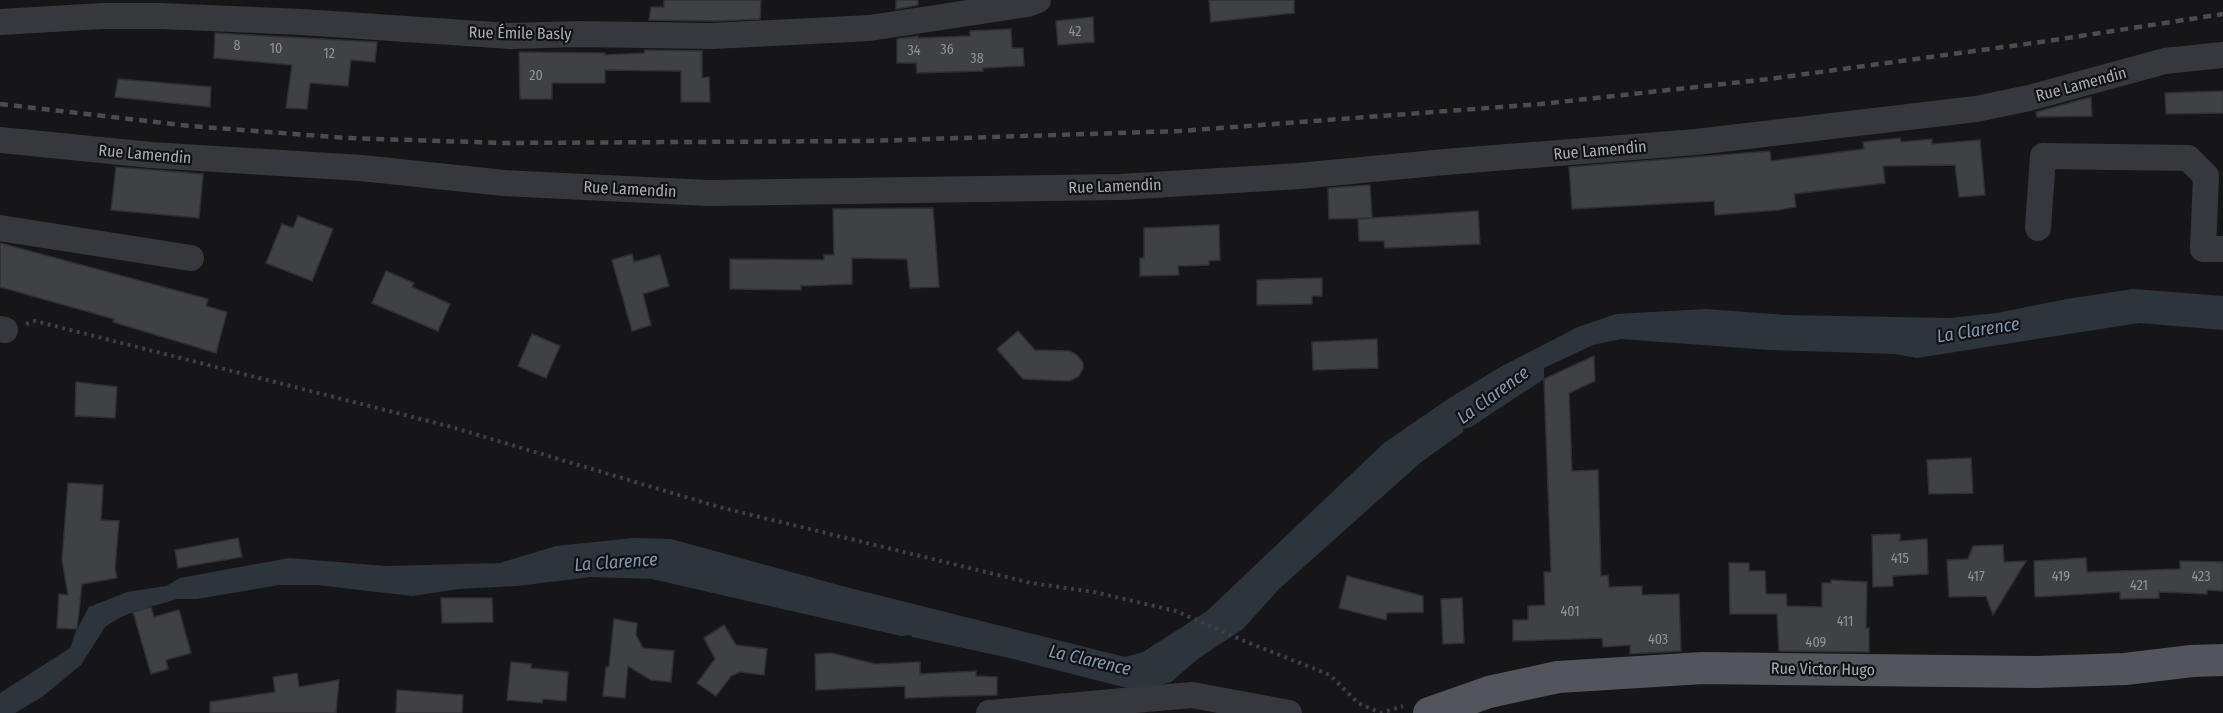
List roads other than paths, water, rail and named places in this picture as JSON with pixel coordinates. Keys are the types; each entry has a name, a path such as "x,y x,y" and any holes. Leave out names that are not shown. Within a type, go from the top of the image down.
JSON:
{"main road":[{"name":"Rue Victor Hugo","path":"1418,709 1558,677 1703,668 2036,672 2125,669 2192,661 2223,660"}],"street":[{"name":"Rue Émile Basly","path":"0,22 103,16 161,16 302,22 512,36 579,34 712,36 870,28 1031,1"},
{"name":"Rue Lamendin","path":"0,140 152,155 361,168 504,183 697,193 1120,188 1299,176 1696,142 1964,111 2029,98 2165,61 2223,55"},
{"path":"2038,228 2043,156 2188,158 2205,176 2203,249 2223,249"},
{"path":"0,228 191,258"},
{"path":"989,713 1191,695 1289,713"}],"water":[{"name":"La Clarence","path":"2133,289 2223,296 2223,330 2139,323 1917,358 1895,354 1770,350 1621,339 1593,345 1544,368 1544,379 1471,427 1463,429 1463,432 1420,463 1279,589 1243,629 1199,658 1171,682 1158,686 1127,688 911,635 901,636 652,579 590,577 517,586 459,589 412,596 317,585 279,585 197,599 177,599 133,612 105,627 81,665 42,697 15,713 0,713 0,693 70,648 89,607 127,592 166,586 180,578 289,558 386,566 500,563 556,546 633,538 671,539 846,587 1125,657 1143,652 1207,611 1384,443 1451,397 1502,366 1578,327 1616,314 1706,309 1786,315 1950,318 1997,313"}],"railway":[{"path":"0,104 190,126 347,138 504,143 868,141 1180,131 1541,104 1769,79 2048,41 2223,14"}]}
